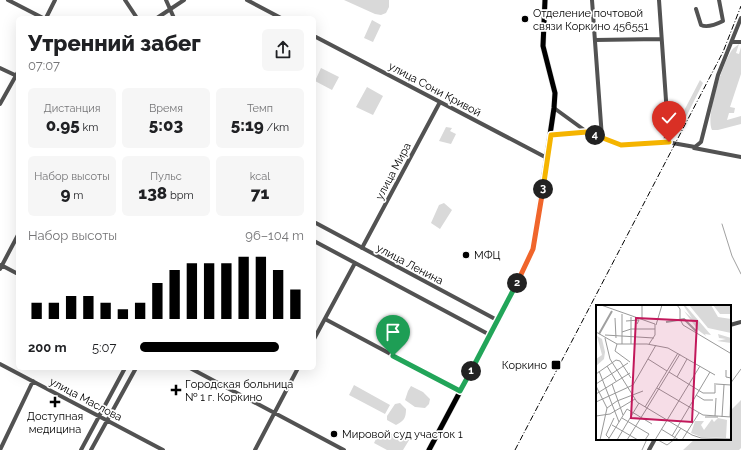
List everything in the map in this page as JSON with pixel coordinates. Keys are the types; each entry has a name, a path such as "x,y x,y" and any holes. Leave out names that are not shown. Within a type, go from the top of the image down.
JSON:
{"main road":[{"path":"429,450 533,249 551,135 555,93 542,41 545,0"}],"street":[{"path":"8,0 40,16"},
{"path":"45,16 56,0"},
{"path":"125,0 136,16"},
{"path":"166,0 173,16"},
{"path":"161,16 184,0"},
{"path":"247,0 277,16"},
{"path":"592,0 602,138"},
{"path":"659,0 660,39 668,129 665,141"},
{"path":"696,9 701,25 704,26 719,23 723,21 719,0"},
{"path":"692,148 698,146 701,142 718,75 733,42 741,18"},
{"name":"улица Сони Кривой","path":"316,37 547,158"},
{"path":"595,40 660,39"},
{"path":"733,42 741,42"},
{"path":"0,68 16,75"},
{"path":"0,104 16,77"},
{"name":"улица Мира","path":"362,248 440,102"},
{"path":"554,108 587,132 625,146 665,141 692,148 741,157"},
{"path":"551,135 587,132"},
{"name":"улица Ленина","path":"316,223 497,320"},
{"path":"16,239 1,266 16,273"},
{"path":"316,242 490,334"},
{"path":"316,335 355,263"},
{"path":"325,319 460,391"},
{"path":"731,325 741,322"},
{"name":"улица Маслова","path":"0,364 163,450"},
{"path":"81,450 124,370"},
{"path":"91,450 135,370"},
{"path":"194,370 342,449"},
{"path":"255,450 297,370"},
{"path":"0,450 33,381"},
{"path":"649,450 654,440"}],"shaded area":[{"path":"344,0 389,0 389,7 386,13 381,15 375,14"},
{"path":"372,20 381,25 373,42 364,38"},
{"path":"739,44 736,53 739,54 741,47 741,74 730,107 735,108 734,113 729,113 727,120 741,116 741,124 718,130 712,130 710,123 711,114 720,77 728,56"},
{"path":"321,68 339,77 332,90 316,82"},
{"path":"700,80 703,83 679,131 675,128"},
{"path":"367,87 383,96 373,115 356,107"},
{"path":"446,127 452,128 450,131 456,134 451,144 439,141"},
{"path":"444,203 452,210 440,229 431,223 439,205"},
{"path":"354,385 390,405 385,414 349,395"},
{"path":"411,386 423,392 430,399 429,404 425,408 415,407 405,400"},
{"path":"741,400 741,448 739,450 683,450 694,440 731,440 731,410"},
{"path":"400,403 406,409 406,415 403,421 396,425 387,420 387,416 395,404"},
{"path":"400,431 411,437 403,450 387,450 374,443 376,439"}],"waterway":[{"path":"722,224 732,256 741,274"},
{"path":"731,383 741,369"},
{"path":"642,450 647,440"},
{"path":"658,440 667,445 674,440"}],"railway":[{"path":"515,450 723,52 741,6"}],"place":[{"name":"Отделение почтовой связи Коркино 456551","path":"525,19"},
{"name":"МФЦ","path":"466,255"},
{"name":"Коркино","path":"556,365"},
{"name":"Городская больница № 1 г. Коркино","path":"176,390"},
{"name":"Доступная медицина","path":"55,402"},
{"name":"Мировой суд участок 1","path":"334,434"}],"route":[{"path":"393,356 460,391 530,258 535,242 551,135 587,132 625,146 661,141 669,142"}]}
